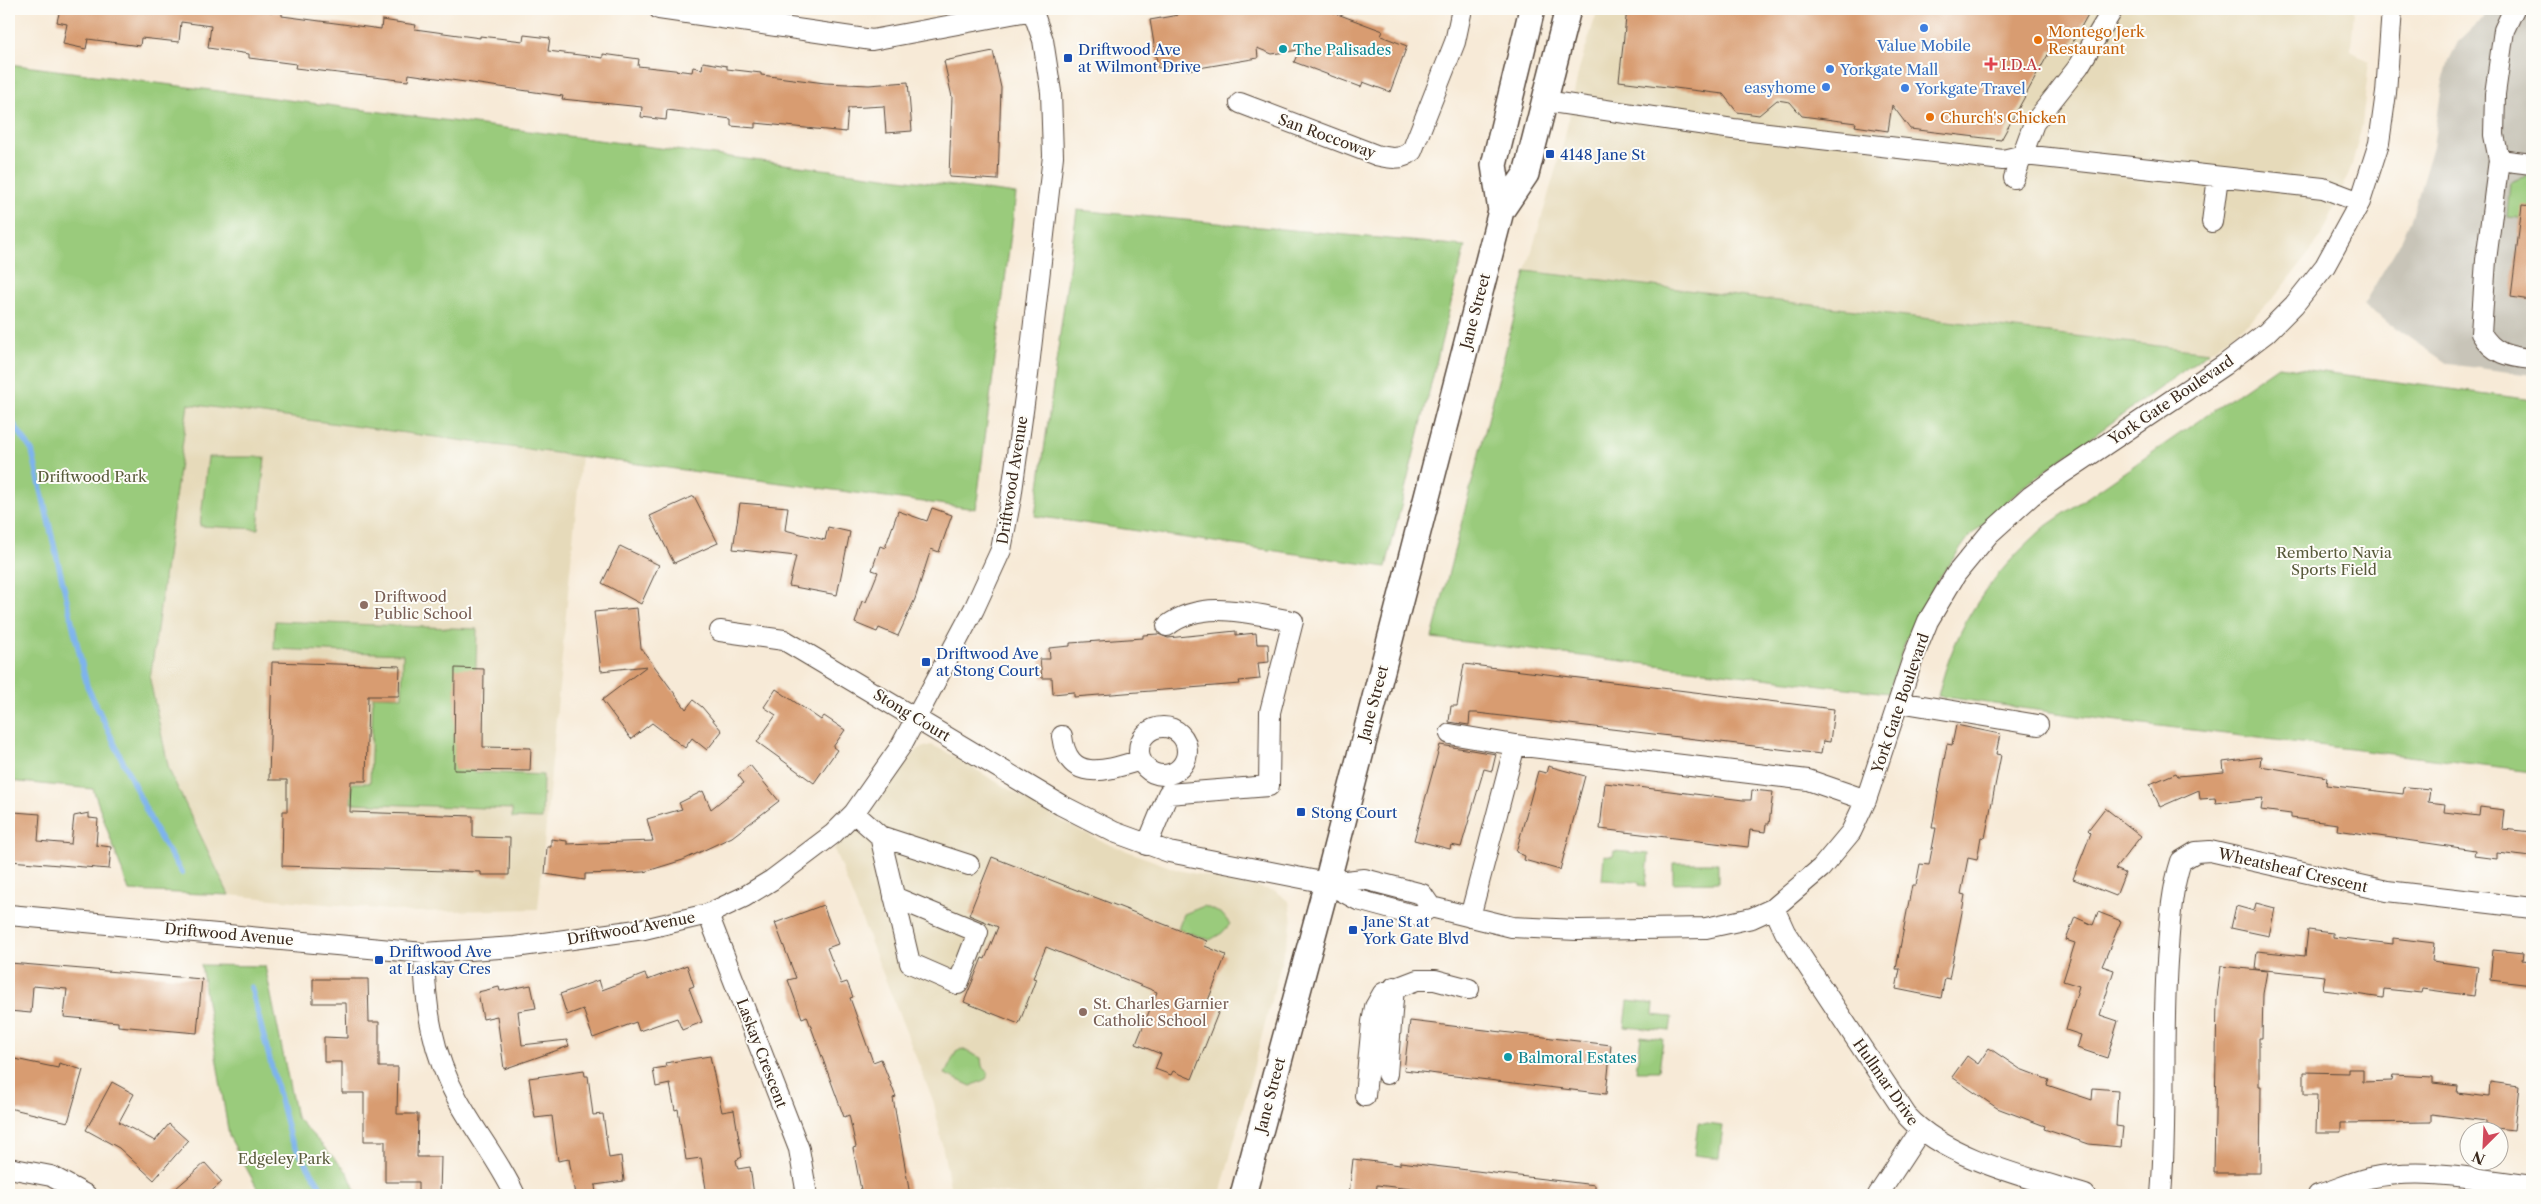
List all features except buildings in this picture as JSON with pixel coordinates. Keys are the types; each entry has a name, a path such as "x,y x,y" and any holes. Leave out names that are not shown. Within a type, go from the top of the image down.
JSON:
{"main road":[{"name":"Jane Street","path":"1502,211 1494,165 1532,9"},
{"name":"Jane Street","path":"1243,1195 1327,883 1502,211 1526,174 1568,9"},
{"path":"1512,94 1545,101"}],"street":[{"path":"659,9 690,11 872,40 1033,9"},
{"name":"Driftwood Avenue","path":"9,915 424,953 516,947 644,930 708,914 744,897 794,865 827,840 854,813 889,766 917,719 992,572 1007,525 1034,327 1053,156 1051,92 1043,40 1033,9"},
{"name":"San Roccoway","path":"1240,103 1376,154 1396,158 1406,156 1412,152 1455,42 1462,9"},
{"path":"2014,178 2024,155 2034,123 2080,66 2113,9"},
{"name":"York Gate Boulevard","path":"1327,883 1364,879 1422,894 1431,907 1512,927 1540,930 1665,930 1706,928 1752,918 1774,908 1821,868 1851,832 1866,800 1913,658 1928,621 1956,574 1989,534 2032,496 2063,473 2224,365 2266,333 2294,305 2325,266 2360,202 2379,142 2386,94 2392,9"},
{"path":"2514,9 2504,30 2495,101 2494,135 2499,160 2486,260 2481,332 2487,343 2504,355 2532,359"},
{"path":"1545,101 1733,129 2003,160 2024,155 2323,188 2360,202"},
{"path":"2499,160 2532,164"},
{"path":"2212,222 2218,177"},
{"path":"1167,626 1180,616 1195,611 1217,610 1293,621 1270,712 1270,786 1168,794"},
{"name":"Stong Court","path":"720,631 784,640 1061,805 1114,832 1147,845 1327,883"},
{"path":"1899,702 2038,725"},
{"path":"1163,728 1177,732 1186,744 1186,759 1182,766 1169,774 1156,774 1150,771 1141,760 1140,745 1149,733 1163,728"},
{"path":"1450,734 1515,745 1808,780 1866,800"},
{"path":"1062,736 1064,749 1070,759 1082,769 1091,771 1107,770 1141,760"},
{"path":"1470,917 1515,745"},
{"path":"1147,845 1168,794 1169,774"},
{"path":"854,813 880,836 969,865"},
{"path":"880,836 894,897 910,963 958,984 978,932 894,897"},
{"name":"Wheatsheaf Crescent","path":"2162,1195 2166,972 2171,909 2175,880 2181,861 2196,852 2210,851 2387,891 2532,908"},
{"name":"Hullmar Drive","path":"1774,908 1791,942 1907,1116 1920,1131 1976,1159 2085,1195"},
{"name":"Laskay Crescent","path":"708,914 799,1149 807,1195"},
{"path":"424,953 426,1006 442,1065 458,1100 496,1159 515,1195"},
{"path":"1365,1096 1375,1007 1383,993 1394,987 1417,980 1426,980 1469,989"},
{"path":"1387,1074 1394,987"},
{"path":"1878,1195 1920,1131"},
{"path":"9,1168 51,1176 86,1195"},
{"path":"2330,1194 2368,1178 2421,1174 2455,1176 2532,1186"}],"shaded area":[{"path":"1598,9 2354,9 2351,51 2369,61 2362,125 2352,165 2327,225 2316,244 2280,291 2250,321 2209,352 1526,271 1564,141 1579,69"},
{"path":"2484,9 2532,9 2532,375 2448,364 2363,305 2401,241 2412,216 2433,146 2442,86 2449,60 2458,42 2483,18"},
{"name":"Driftwood Public School","path":"188,404 581,456 538,909 411,912 229,895 169,770 150,680"},
{"name":"St. Charles Garnier Catholic School","path":"931,745 943,750 1067,824 1108,844 1178,870 1276,891 1289,902 1292,921 1220,1195 1020,1195 950,1186 934,1103 834,849 873,808 918,749"}],"green space":[{"name":"Driftwood Park","path":"9,64 1016,194 976,509 188,404 150,680 169,770 229,895 129,891 93,789 9,781"},
{"path":"2532,174 2532,219 2507,217 2510,182"},
{"path":"1077,210 1465,246 1386,567 1035,516"},
{"path":"1526,271 2209,352 2023,487 1969,537 1934,585 1905,643 1888,693 1432,638"},
{"name":"Remberto Navia Sports Field","path":"2278,366 2532,400 2532,771 2085,717 1938,696 1946,669 1965,623 1992,582 2026,545 2046,526"},
{"path":"208,457 265,457 258,529 200,526"},
{"path":"275,621 477,629 473,772 543,775 542,819 512,818 512,809 351,803 352,783 370,783 373,696 402,697 403,654 274,649"},
{"path":"1614,851 1649,854 1646,886 1639,885 1639,882 1602,880 1604,855 1613,856"},
{"path":"1673,863 1718,863 1718,882 1673,883"},
{"path":"1204,906 1222,914 1230,924 1222,933 1210,940 1178,929 1184,914"},
{"name":"Edgeley Park","path":"201,965 265,966 296,1117 348,1173 357,1195 261,1195 229,1136"},
{"path":"1628,1001 1654,1004 1653,1015 1672,1017 1670,1031 1625,1027"},
{"path":"1641,1036 1663,1039 1659,1071 1636,1071"},
{"path":"962,1049 981,1058 982,1066 989,1073 986,1079 971,1086 945,1074 956,1052"},
{"path":"1698,1123 1723,1126 1719,1158 1694,1155"}],"waterway":[{"path":"9,417 32,451 87,686 157,833 182,873"},
{"path":"251,987 290,1138 326,1195"}],"place":[{"name":"Value Mobile","path":"1924,28"},
{"name":"Montego Jerk Restaurant","path":"2038,40"},
{"name":"The Palisades","path":"1283,49"},
{"name":"Driftwood Ave at Wilmont Drive","path":"1068,58"},
{"name":"I.D.A.","path":"1991,64"},
{"name":"Yorkgate Mall","path":"1830,69"},
{"name":"easyhome","path":"1826,87"},
{"name":"Yorkgate Travel","path":"1905,88"},
{"name":"Church's Chicken","path":"1930,117"},
{"name":"4148 Jane St","path":"1550,154"},
{"name":"Driftwood Public School","path":"364,605"},
{"name":"Driftwood Ave at Stong Court","path":"926,662"},
{"name":"Stong Court","path":"1301,812"},
{"name":"Jane St at York Gate Blvd","path":"1353,930"},
{"name":"Driftwood Ave at Laskay Cres","path":"379,960"},
{"name":"St. Charles Garnier Catholic School","path":"1083,1012"},
{"name":"Balmoral Estates","path":"1508,1057"}]}
